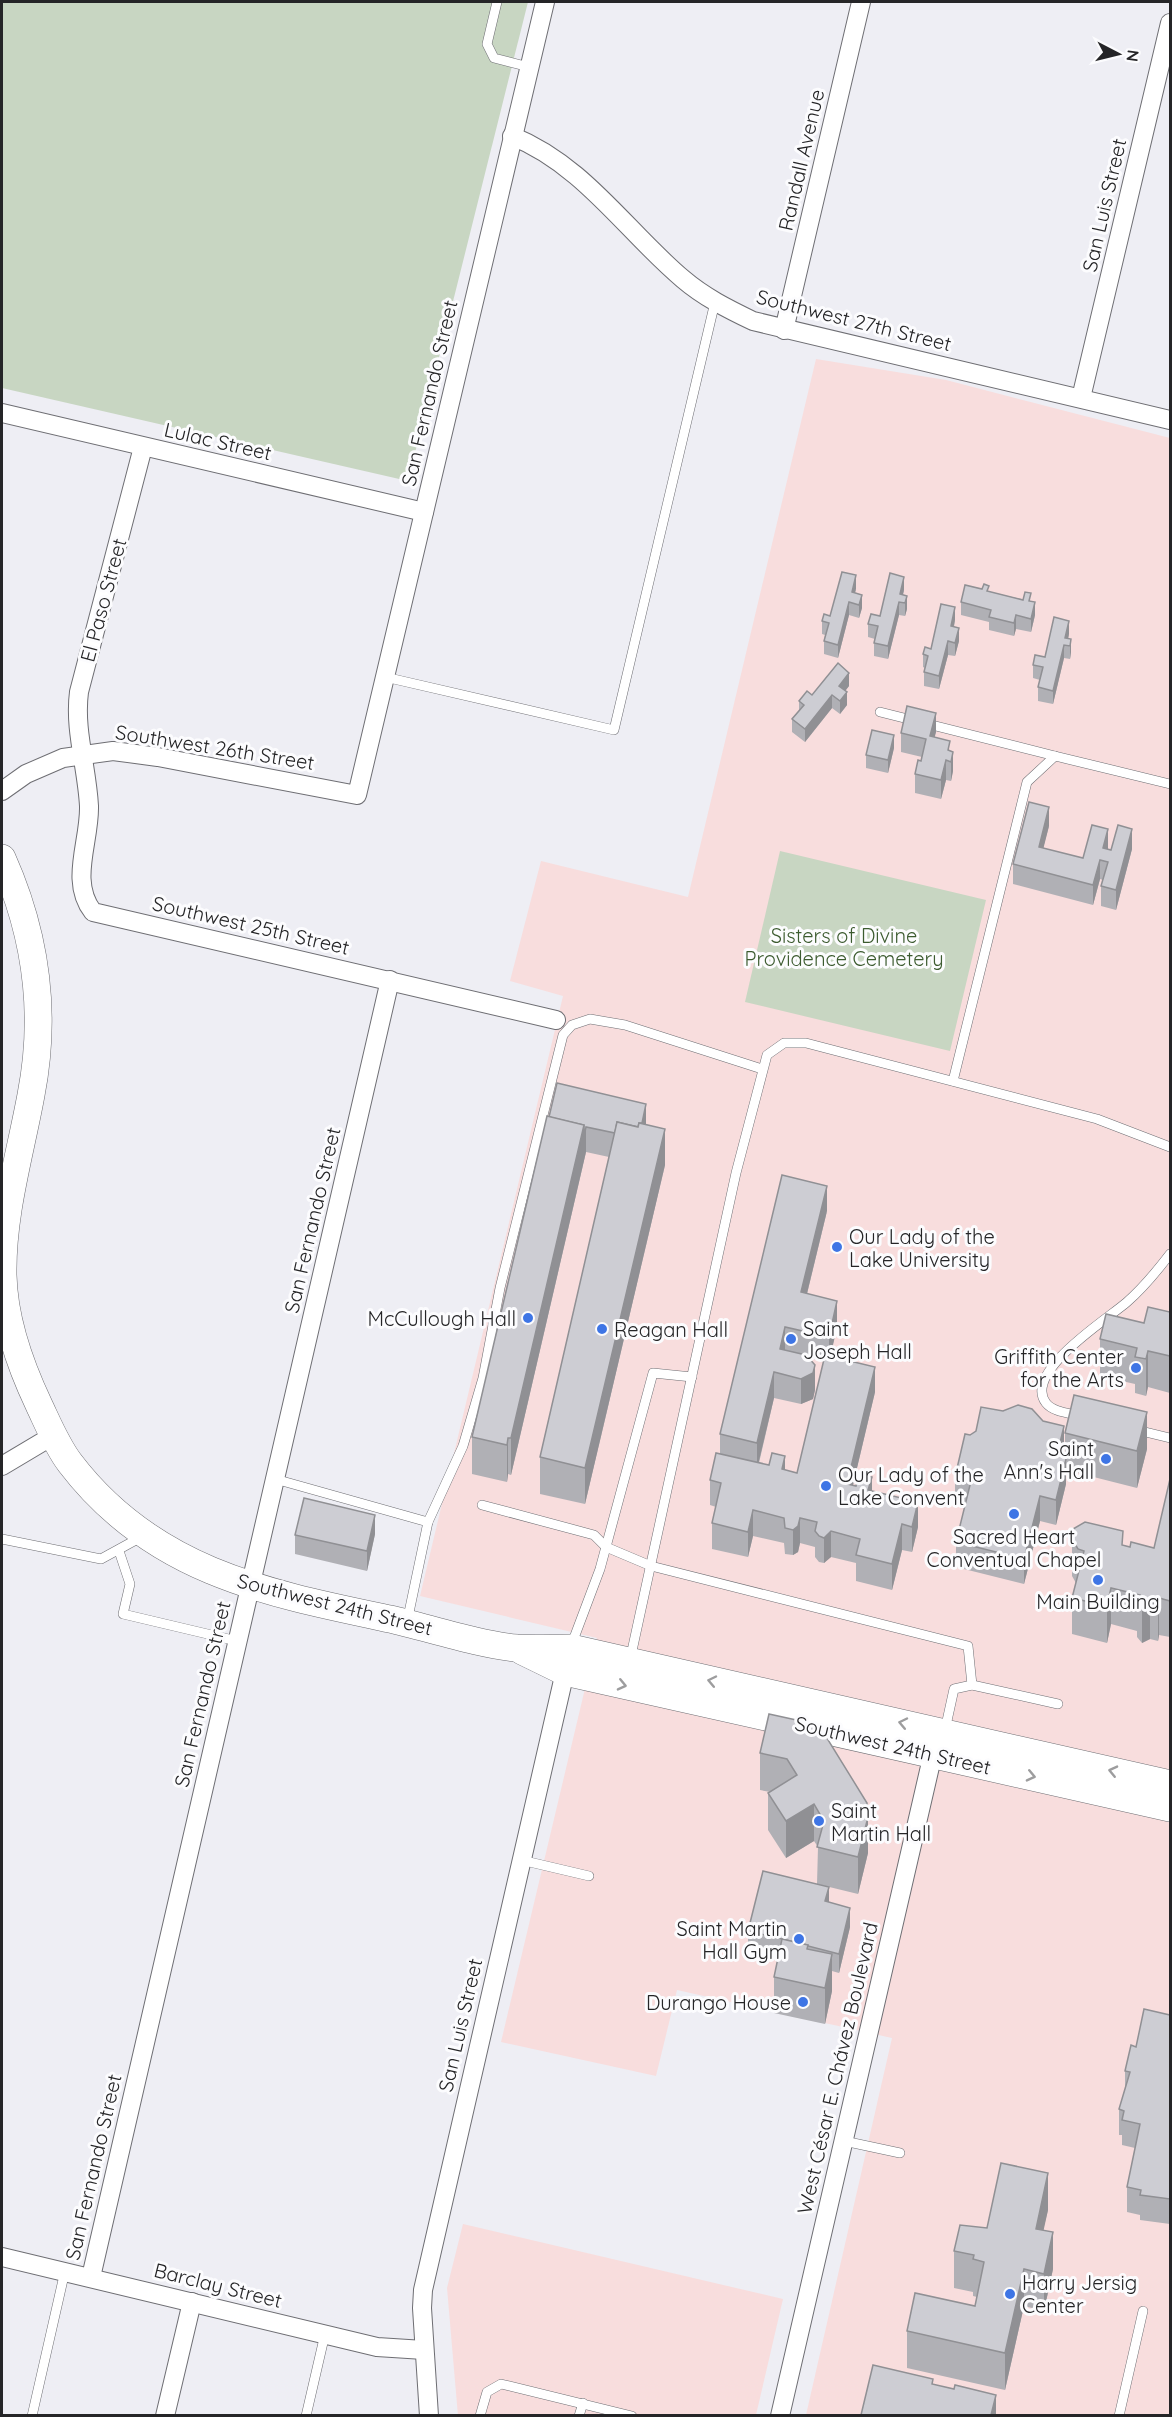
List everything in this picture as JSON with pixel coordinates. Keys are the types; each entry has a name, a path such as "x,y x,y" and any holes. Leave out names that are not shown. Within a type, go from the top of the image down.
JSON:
{"main road":[{"path":"2,858 20,904 31,944 38,983 39,1037 32,1093 8,1201 3,1276 6,1327 54,1436"},
{"name":"Southwest 24th Street","path":"54,1436 68,1461 90,1486 116,1512 145,1535 176,1555 250,1587 568,1660 938,1739 1170,1784"},
{"name":"Southwest 24th Street","path":"568,1660 630,1663 938,1739 1170,1808"}],"street":[{"name":"San Fernando Street","path":"357,795 545,2"},
{"name":"Randall Avenue","path":"784,330 861,2"},
{"name":"San Luis Street","path":"1081,398 1170,23"},
{"name":"Southwest 27th Street","path":"512,136 559,162 588,184 681,277 715,302 753,321 1170,420"},
{"name":"Lulac Street","path":"2,413 424,512"},
{"name":"El Paso Street","path":"82,755 77,711 79,692 143,447"},
{"name":"Southwest 26th Street","path":"2,791 27,774 63,758 113,751 158,756 357,795"},
{"name":"Southwest 25th Street","path":"82,755 89,805 85,853 79,880 82,895 93,912 390,980 564,1023"},
{"name":"San Fernando Street","path":"91,2277 390,980"},
{"path":"2,1466 54,1436"},
{"name":"San Luis Street","path":"429,2415 424,2350 423,2290 568,1660"},
{"name":"West César E. Chávez Boulevard","path":"780,2415 938,1739"},
{"name":"Barclay Street","path":"2,2257 377,2347 424,2350"},
{"path":"165,2415 192,2301"}],"lane":[{"path":"497,2 487,44 490,51 494,58 529,67"},
{"path":"385,677 614,730 715,302"},
{"path":"880,712 1170,784"},
{"path":"953,1082 1027,782 1055,756"},
{"path":"407,1623 428,1522 463,1446 483,1378 500,1288 563,1035 564,1023 590,1019 625,1025 762,1069"},
{"path":"630,1663 736,1173 767,1054 784,1043 806,1043 1097,1119 1170,1147"},
{"path":"1085,1417 1053,1409 1046,1404 1042,1396 1045,1379 1071,1345 1127,1302 1170,1254"},
{"path":"568,1660 606,1547 653,1373 692,1377"},
{"path":"1128,1428 1170,1438"},
{"path":"275,1479 428,1522"},
{"path":"482,1505 594,1535 606,1547 651,1566 968,1646 972,1685"},
{"path":"2,1539 101,1559 145,1535"},
{"path":"119,1551 130,1584 123,1614 237,1641"},
{"path":"938,1739 954,1689 972,1685 1058,1704"},
{"path":"521,1860 589,1876"},
{"path":"844,2141 900,2153"},
{"path":"32,2415 66,2271"},
{"path":"1119,2415 1143,2311"},
{"path":"306,2415 325,2334"},
{"path":"480,2415 487,2392 501,2384 632,2415"},
{"path":"579,2415 583,2403"}],"shaded area":[{"name":"Our Lady of the Lake University","path":"816,359 946,380 1170,438 1170,2415 806,2415 892,2038 677,1990 656,2076 501,2042 597,1638 420,1596 563,996 510,981 541,861 688,897"},
{"path":"463,2224 783,2299 756,2415 458,2416 447,2288"}],"green space":[{"path":"2,2 528,2 408,481 2,388"},
{"name":"Sisters of Divine Providence Cemetery","path":"780,851 986,900 950,1051 745,1002"}],"building":[{"path":"842,572 856,575 852,592 862,595 859,605 849,602 838,645 824,641 829,623 822,621 824,614 830,616"},
{"path":"890,573 904,577 900,594 907,596 905,603 899,602 888,646 874,643 878,626 868,624 871,614 880,616"},
{"path":"984,584 989,586 987,591 1023,600 1025,592 1031,593 1029,601 1035,602 1031,619 1016,615 1014,623 989,617 991,610 961,602 965,585 982,589"},
{"path":"941,604 955,607 951,626 959,628 955,643 948,641 939,676 924,672 928,656 923,654 925,647 931,649"},
{"path":"1054,617 1069,621 1065,638 1071,639 1070,646 1064,645 1053,691 1038,687 1043,667 1033,665 1035,655 1045,657"},
{"path":"838,663 849,673 839,686 847,692 840,701 832,695 805,729 792,719 804,705 799,701 807,691 812,695"},
{"path":"907,706 936,713 930,736 950,741 948,750 953,752 951,762 946,760 941,780 915,774 918,760 921,761 926,739 901,733"},
{"path":"872,730 894,735 888,760 866,755"},
{"path":"1029,802 1049,807 1039,847 1083,858 1092,825 1108,829 1103,848 1111,850 1118,825 1132,829 1116,890 1101,886 1108,862 1100,860 1093,885 1013,864"},
{"path":"557,1083 646,1104 642,1123 639,1123 638,1127 617,1122 615,1133 586,1127 584,1136 584,1125 549,1117"},
{"name":"McCullough Hall","path":"547,1116 584,1125 511,1438 508,1438 507,1445 472,1437"},
{"name":"Reagan Hall","path":"617,1122 638,1127 639,1123 665,1129 585,1468 540,1457"},
{"name":"Saint Joseph Hall","path":"782,1175 827,1186 801,1292 837,1301 829,1337 785,1327 780,1349 806,1355 815,1365 813,1373 801,1379 774,1372 757,1443 720,1434"},
{"path":"1148,1307 1170,1312 1170,1356 1148,1351 1146,1359 1135,1357 1137,1348 1100,1339 1106,1314 1144,1323"},
{"name":"Our Lady of the Lake Convent","path":"825,1355 875,1367 847,1484 856,1486 859,1474 872,1477 868,1490 918,1502 912,1527 902,1524 892,1564 856,1555 860,1539 831,1531 824,1538 815,1531 817,1522 800,1518 798,1526 793,1530 785,1528 784,1518 753,1510 748,1532 712,1523 721,1483 710,1480 716,1453 769,1465 772,1453 785,1456 782,1469 797,1473"},
{"path":"1074,1395 1147,1412 1137,1451 1065,1433"},
{"name":"Sacred Heart Conventual Chapel","path":"1018,1405 1032,1409 1043,1421 1064,1426 1058,1451 1066,1459 1056,1500 1040,1496 1024,1559 956,1542 971,1481 955,1477 965,1434 970,1435 976,1431 981,1407 1003,1411"},
{"path":"1170,1479 1170,1601 1159,1598 1158,1604 1150,1602 1142,1607 1137,1601 1140,1595 1111,1588 1107,1606 1072,1598 1084,1551 1078,1549 1072,1539 1073,1529 1085,1522 1123,1531 1122,1545 1130,1547 1131,1542 1154,1548"},
{"path":"304,1498 375,1515 367,1551 295,1535"},
{"path":"769,1714 810,1723 822,1730 867,1803 868,1817 858,1857 817,1847 824,1821 814,1804 786,1821 768,1793 797,1775 787,1759 760,1753"},
{"name":"Saint Martin Hall Gym","path":"763,1871 829,1887 825,1901 850,1908 839,1954 748,1931"},
{"path":"782,1939 808,1945 807,1949 832,1954 825,1988 774,1977"},
{"path":"1144,2009 1170,2015 1170,2199 1140,2195 1141,2190 1127,2187 1140,2124 1122,2120 1124,2111 1119,2109 1130,2072 1125,2071 1131,2045 1136,2047"},
{"path":"1001,2163 1048,2173 1036,2229 1053,2232 1044,2274 1024,2269 1005,2353 907,2331 915,2293 975,2306 984,2262 973,2259 974,2255 954,2251 960,2225 987,2228"},
{"path":"873,2365 933,2379 932,2384 954,2389 955,2385 996,2395 991,2415 861,2415"}],"place":[{"name":"Our Lady of the Lake University","path":"837,1247"},
{"name":"McCullough Hall","path":"528,1318"},
{"name":"Reagan Hall","path":"602,1329"},
{"name":"Saint Joseph Hall","path":"791,1339"},
{"name":"Griffith Center for the Arts","path":"1136,1368"},
{"name":"Saint Ann's Hall","path":"1106,1459"},
{"name":"Our Lady of the Lake Convent","path":"826,1486"},
{"name":"Sacred Heart Conventual Chapel","path":"1014,1514"},
{"name":"Main Building","path":"1098,1580"},
{"name":"Saint Martin Hall","path":"819,1821"},
{"name":"Saint Martin Hall Gym","path":"799,1939"},
{"name":"Durango House","path":"803,2002"},
{"name":"Harry Jersig Center","path":"1010,2294"}]}
